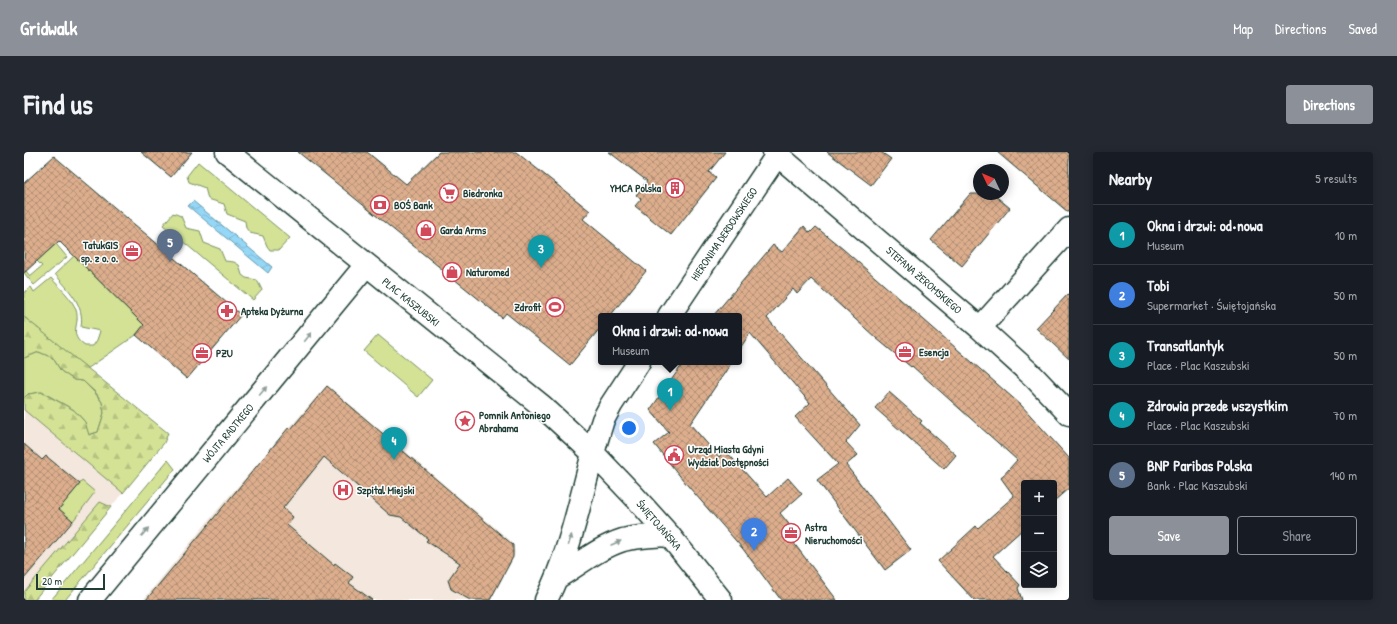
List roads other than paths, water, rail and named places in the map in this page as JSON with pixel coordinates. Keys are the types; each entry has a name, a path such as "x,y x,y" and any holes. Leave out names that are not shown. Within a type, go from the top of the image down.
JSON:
{"street":[{"name":"PLAC KASZUBSKI","path":"227,152 542,406 594,454"},
{"name":"HIERONIMA DERDOWSKIEGO","path":"671,313 777,153"},
{"name":"STEFANA ŻEROMSKIEGO","path":"777,153 980,328 1034,377 1069,414"},
{"path":"980,328 1069,229"},
{"name":"WÓJTA RADTKEGO","path":"90,600 366,265"},
{"path":"546,600 558,577 569,543 603,420 636,365"},
{"name":"ŚWIĘTOJAŃSKA","path":"594,454 669,535 721,600"},
{"path":"558,577 610,546 622,541 640,536 669,535"}],"water":[{"path":"193,201 272,267 268,273 188,206"}],"place":[{"name":"YMCA Polska","path":"675,188"},
{"name":"Biedronka","path":"449,193"},
{"name":"BOŚ Bank","path":"380,205"},
{"name":"Garda Arms","path":"426,230"},
{"name":"TatukGIS sp. z o. o.","path":"132,251"},
{"name":"BNP Paribas Polska","path":"170,262"},
{"name":"Transatlantyk","path":"541,268"},
{"name":"Naturomed","path":"452,272"},
{"name":"Zdrofit","path":"555,307"},
{"name":"Apteka Dyżurna","path":"227,311"},
{"name":"Esencja","path":"905,352"},
{"name":"PZU","path":"202,353"},
{"name":"Okna i drzwi: od•nowa","path":"670,411"},
{"name":"Pomnik Antoniego Abrahama","path":"465,421"},
{"name":"Urząd Miasta Gdyni Wydział Dostępności","path":"674,455"},
{"name":"Zdrowia przede wszystkim","path":"394,460"},
{"name":"Szpital Miejski","path":"343,490"},
{"name":"Astra Nieruchomości","path":"791,533"},
{"name":"Tobi","path":"754,551"}]}
